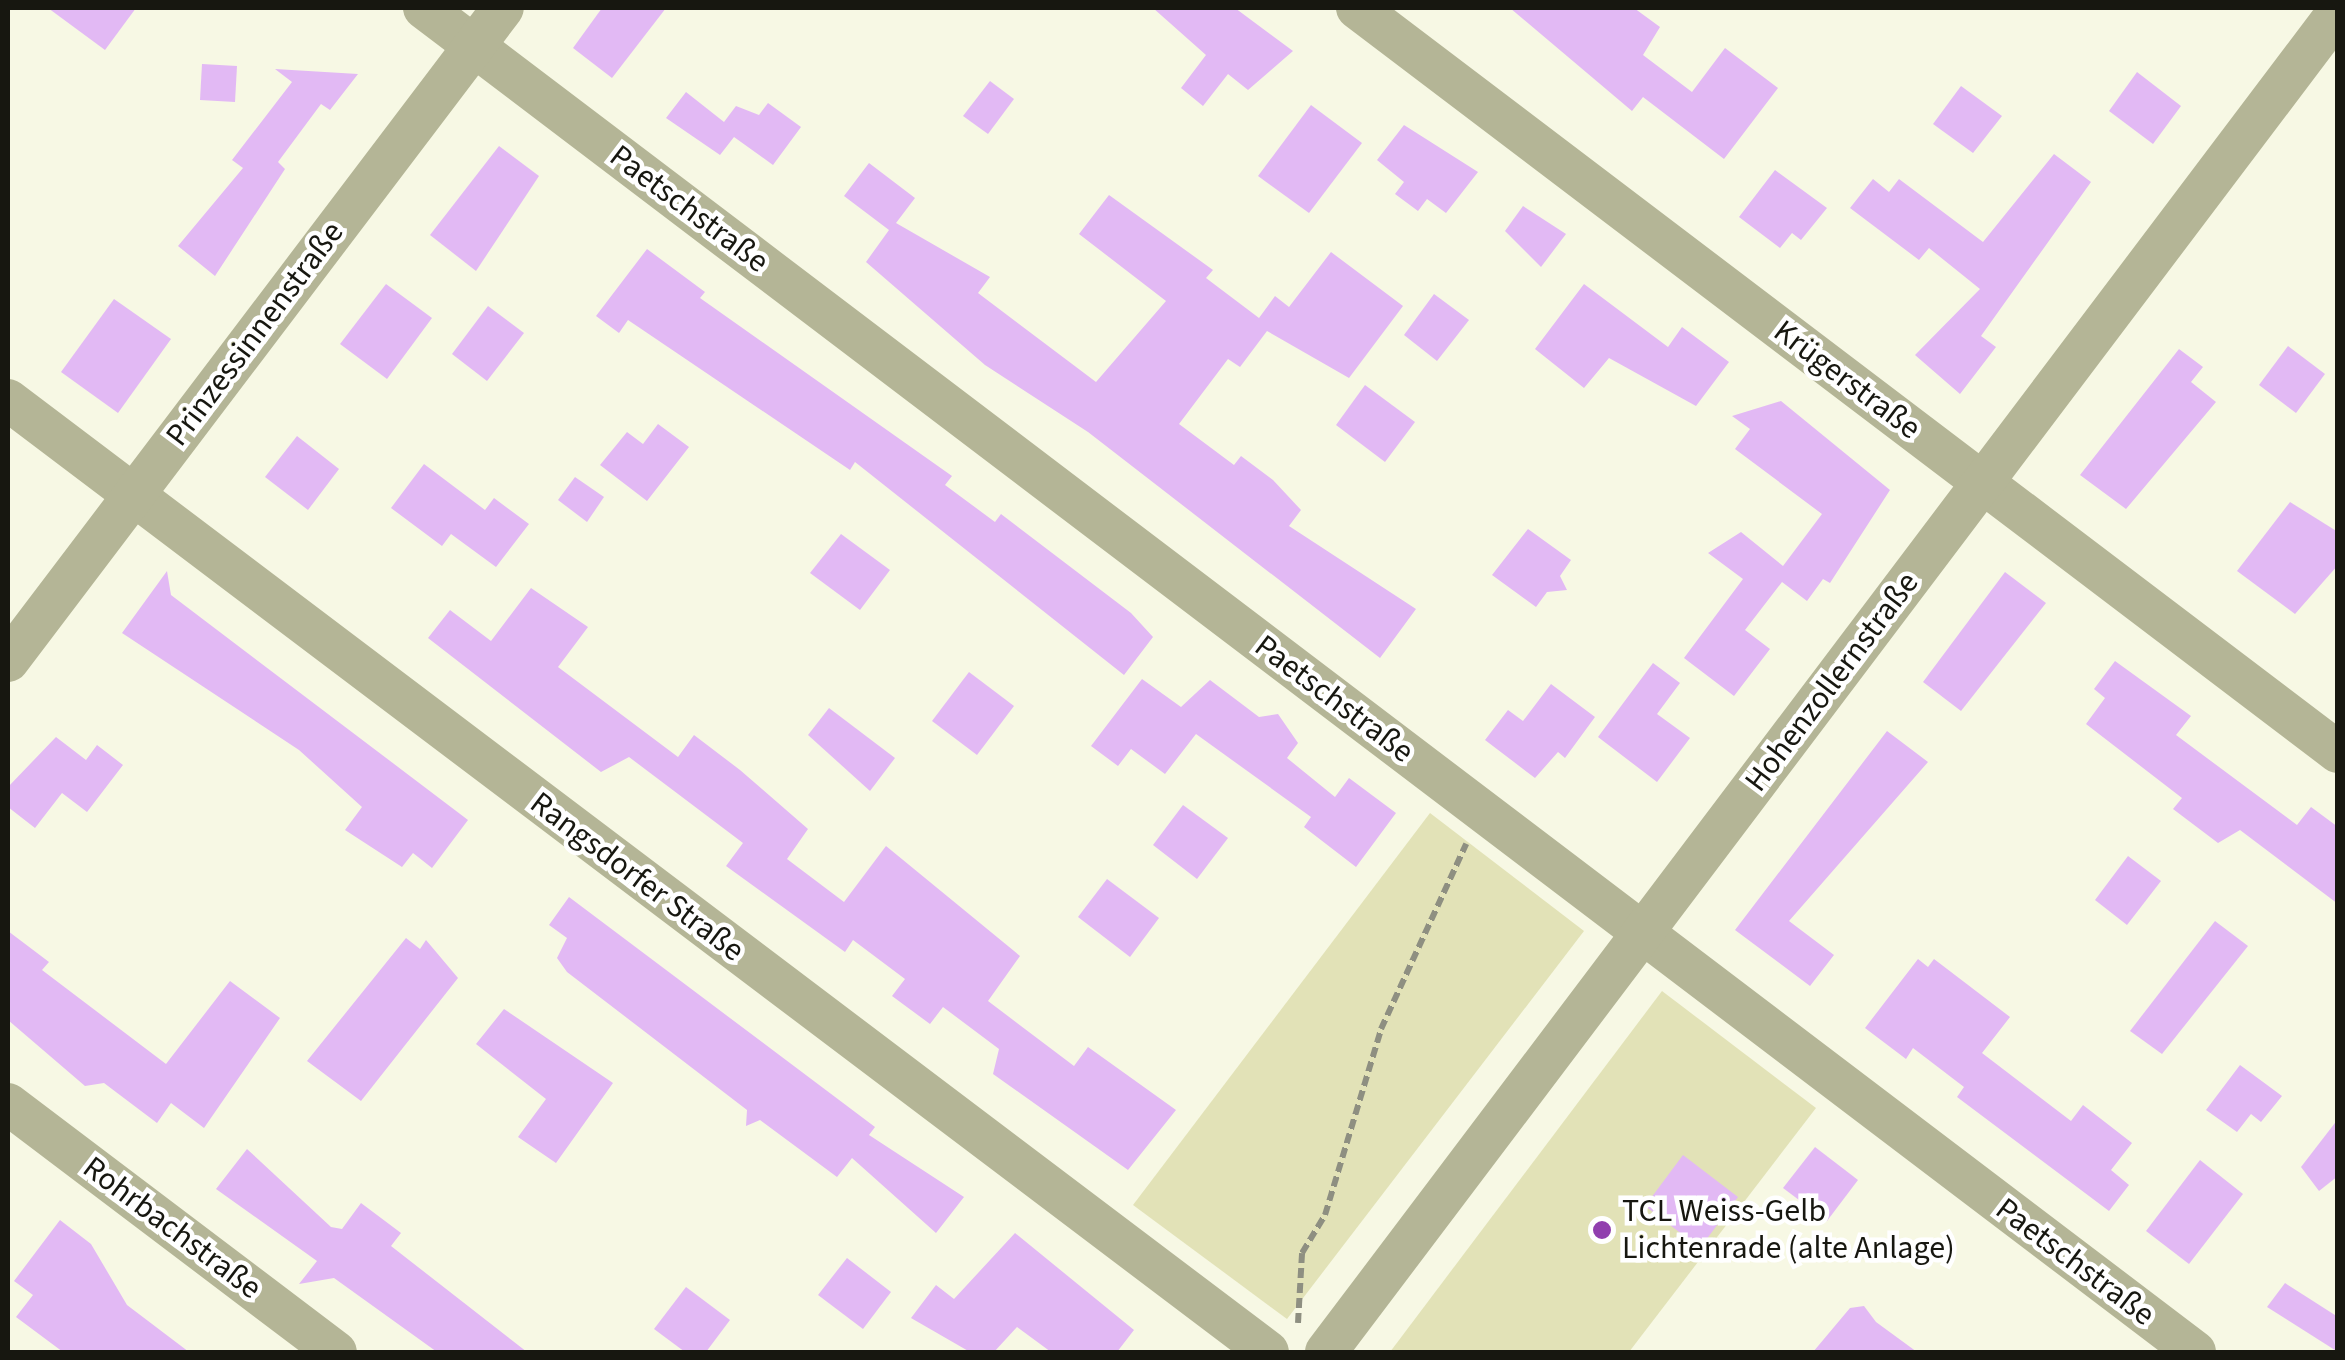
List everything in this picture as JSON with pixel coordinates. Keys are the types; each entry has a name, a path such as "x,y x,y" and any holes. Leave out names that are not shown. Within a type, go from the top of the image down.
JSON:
{"street":[{"name":"Paetschstraße","path":"424,8 2195,1352"},
{"name":"Prinzessinnenstraße","path":"8,661 503,8"},
{"name":"Krügerstraße","path":"1357,8 2338,752"},
{"name":"Hohenzollernstraße","path":"1298,1348 1642,934 1982,482 2332,29"},
{"name":"Rangsdorfer Straße","path":"8,400 132,495 1298,1348"},
{"name":"Rohrbachstraße","path":"8,1104 336,1352"}],"path":[{"path":"1298,1348 1302,1254 1325,1215 1382,1030 1470,836"}],"green space":[{"path":"1430,813 1584,931 1287,1319 1133,1205"},
{"name":"TCL Weiss-Gelb Lichtenrade (alte Anlage)","path":"1662,991 1816,1108 1629,1352 1390,1352"}],"building":[{"path":"48,8 136,8 105,50"},
{"path":"602,8 666,8 612,78 573,48"},
{"path":"1153,8 1235,8 1293,51 1248,90 1228,74 1203,106 1181,88 1206,55"},
{"path":"1510,8 1634,8 1660,27 1643,55 1692,92 1725,48 1778,88 1724,159 1643,97 1632,111"},
{"path":"202,64 237,66 235,102 200,100"},
{"path":"275,69 358,74 330,110 321,104 278,162 285,169 215,276 178,246 243,168 232,160 292,82"},
{"path":"2137,72 2181,106 2153,144 2109,111"},
{"path":"990,81 1014,99 988,134 963,116"},
{"path":"1961,86 2002,116 1973,153 1933,124"},
{"path":"686,92 724,122 736,106 759,115 768,103 801,127 773,165 734,137 720,155 666,118"},
{"path":"1311,105 1362,143 1309,213 1258,176"},
{"path":"1404,125 1478,172 1446,213 1427,199 1418,211 1395,194 1404,182 1377,160"},
{"path":"499,146 539,176 476,271 430,235"},
{"path":"2054,154 2091,182 1981,336 1996,347 1960,394 1915,355 1980,289 1929,248 1919,260 1850,208 1873,179 1889,192 1899,179 1983,242"},
{"path":"869,163 915,198 896,223 990,277 978,293 1096,382 1166,301 1079,234 1109,195 1213,270 1206,278 1259,318 1275,296 1289,307 1331,252 1403,306 1349,378 1267,331 1240,367 1228,359 1179,424 1234,465 1241,456 1273,480 1301,510 1289,526 1416,609 1380,658 1088,432 985,365 866,262 889,230 844,196"},
{"path":"1775,170 1827,208 1801,240 1792,233 1780,248 1739,217"},
{"path":"1523,206 1566,234 1541,267 1505,231"},
{"path":"647,249 705,292 700,298 952,476 945,485 995,522 1001,514 1131,613 1153,637 1124,675 855,462 850,470 628,320 619,333 596,316"},
{"path":"386,284 432,318 387,379 340,344"},
{"path":"1584,284 1668,347 1682,327 1729,362 1696,406 1609,358 1584,388 1535,349"},
{"path":"1434,294 1469,320 1437,361 1404,335"},
{"path":"114,299 171,339 118,413 61,372"},
{"path":"488,306 524,333 487,381 452,354"},
{"path":"2288,346 2325,374 2296,413 2259,385"},
{"path":"2179,349 2203,367 2191,382 2216,402 2126,509 2080,475"},
{"path":"1365,385 1415,422 1385,462 1336,425"},
{"path":"1781,401 1890,490 1830,583 1823,579 1807,601 1782,582 1745,630 1770,649 1734,696 1684,658 1743,579 1708,553 1741,532 1783,566 1822,514 1735,449 1750,429 1732,416"},
{"path":"658,424 689,447 647,501 600,465 627,432 643,444"},
{"path":"297,436 339,469 308,510 265,477"},
{"path":"424,464 485,510 494,498 529,524 496,567 451,534 442,546 391,508"},
{"path":"575,477 604,497 587,522 558,500"},
{"path":"2290,502 2338,532 2338,565 2295,614 2237,571"},
{"path":"1528,529 1571,560 1560,576 1567,590 1547,592 1536,607 1492,575"},
{"path":"841,534 890,570 860,610 810,573"},
{"path":"167,571 171,595 468,820 432,868 413,853 402,867 345,830 362,807 299,750 122,633"},
{"path":"2005,572 2046,603 1961,711 1923,682"},
{"path":"531,588 588,627 558,667 678,757 694,735 740,770 808,829 787,859 844,902 886,846 1020,956 988,1001 1074,1066 1088,1047 1176,1110 1128,1170 993,1074 999,1049 943,1007 930,1024 892,996 905,979 853,940 845,952 726,866 743,843 629,757 601,772 428,638 450,610 491,641"},
{"path":"2115,661 2191,716 2176,735 2297,825 2311,807 2338,827 2338,904 2240,830 2218,843 2173,809 2182,798 2086,724 2105,698 2094,689"},
{"path":"1653,663 1680,683 1657,714 1690,738 1657,782 1598,737"},
{"path":"969,672 1014,706 977,755 932,721"},
{"path":"1142,679 1181,707 1210,680 1259,717 1278,714 1298,743 1287,758 1335,797 1349,778 1396,813 1356,867 1304,827 1311,817 1196,734 1165,774 1131,749 1118,766 1091,746"},
{"path":"1551,684 1595,717 1565,758 1558,752 1535,778 1485,740 1508,710 1523,721"},
{"path":"829,708 895,758 870,791 808,735"},
{"path":"1887,731 1928,762 1789,921 1834,955 1810,986 1735,930"},
{"path":"56,737 86,760 97,745 123,765 87,812 62,793 35,828 8,807 8,787"},
{"path":"1183,805 1228,838 1197,879 1153,845"},
{"path":"2128,856 2161,881 2127,925 2095,900"},
{"path":"1107,879 1159,918 1130,957 1078,917"},
{"path":"569,897 875,1127 869,1135 964,1197 936,1233 852,1158 837,1177 760,1120 746,1126 747,1110 567,972 557,958 567,938 549,925"},
{"path":"2215,921 2248,946 2162,1054 2130,1031"},
{"path":"8,931 49,962 42,970 166,1064 230,981 280,1018 204,1128 171,1103 157,1123 104,1083 85,1086 8,1020"},
{"path":"406,938 420,949 426,940 458,978 361,1101 307,1061"},
{"path":"1918,959 1928,967 1934,959 2010,1017 1982,1053 2071,1121 2083,1105 2132,1143 2111,1170 2129,1185 2109,1211 1957,1097 1964,1087 1913,1048 1906,1059 1865,1028"},
{"path":"504,1009 613,1083 556,1163 518,1137 546,1099 476,1044"},
{"path":"2240,1065 2282,1096 2261,1122 2251,1114 2237,1132 2206,1110"},
{"path":"2338,1119 2338,1176 2319,1191 2301,1167"},
{"path":"1815,1147 1858,1180 1827,1221 1783,1188"},
{"path":"247,1149 331,1227 342,1229 361,1203 401,1233 391,1246 527,1352 437,1352 334,1278 299,1284 317,1261 216,1189"},
{"path":"1683,1155 1738,1197 1700,1248 1645,1206"},
{"path":"2200,1160 2243,1194 2189,1264 2146,1231"},
{"path":"60,1220 91,1244 127,1305 189,1352 63,1352 16,1317 33,1295 14,1281"},
{"path":"1015,1233 1134,1330 1117,1352 1051,1352 1017,1327 994,1352 970,1352 911,1318 936,1285 954,1299"},
{"path":"847,1258 891,1292 863,1329 818,1295"},
{"path":"2285,1283 2338,1317 2338,1352 2267,1307"},
{"path":"686,1287 730,1320 706,1352 685,1352 654,1329"},
{"path":"1864,1306 1876,1322 1917,1352 1813,1352 1850,1308"}],"place":[{"name":"TCL Weiss-Gelb Lichtenrade (alte Anlage)","path":"1602,1230"}]}
